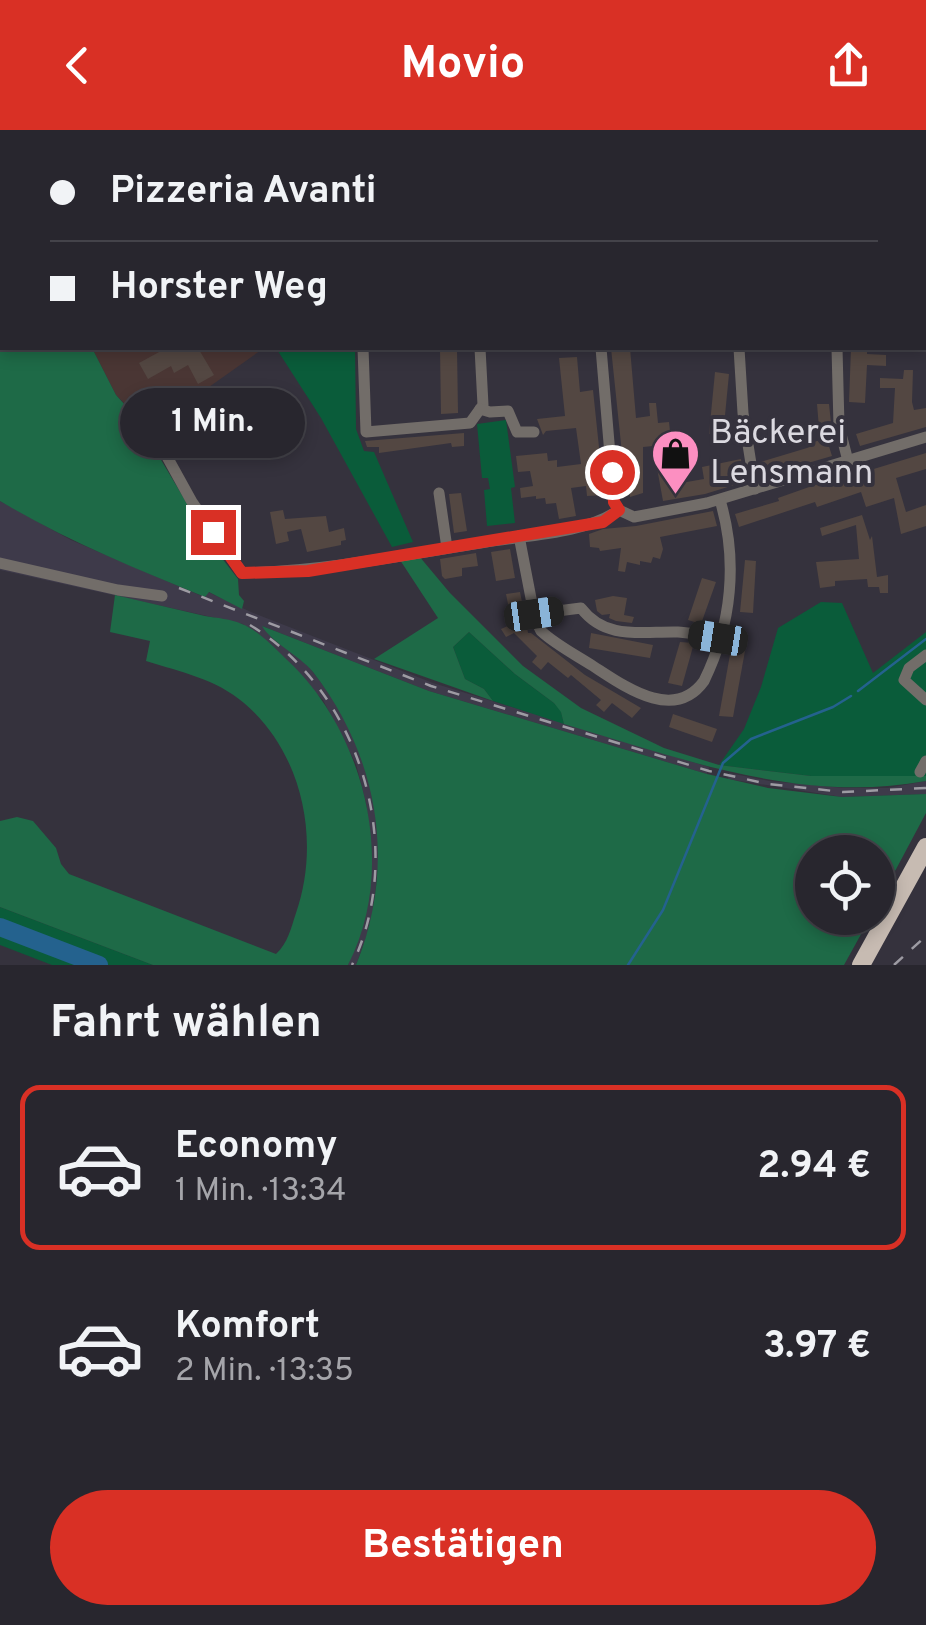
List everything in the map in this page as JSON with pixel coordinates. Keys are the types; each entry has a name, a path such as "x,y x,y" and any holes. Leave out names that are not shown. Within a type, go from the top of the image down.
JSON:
{"highway":[{"path":"895,885 926,830"},
{"path":"861,965 926,846"},
{"path":"850,965 867,935"}],"street":[{"path":"363,350 366,432 470,423 483,405 480,350"},
{"path":"600,350 614,502 625,515 639,516 720,500 926,438"},
{"path":"740,350 755,489"},
{"path":"836,350 839,426 848,461"},
{"path":"480,408 508,411 517,432 534,432"},
{"path":"144,416 192,502 242,573 308,571 520,536 603,522 619,510"},
{"path":"439,494 447,548"},
{"path":"520,536 537,625 552,640 636,693 661,700 681,699 700,688 708,674 731,588 730,533 720,500"},
{"path":"0,563 162,596"},
{"path":"534,614 581,608 593,620 616,631 642,635 677,632 718,638"},
{"path":"926,655 909,668 904,680 926,700"}],"shaded area":[{"path":"93,350 261,350 144,433 131,410 116,395"},
{"path":"0,501 71,540 204,597 208,592 433,683 709,767 707,774 429,691 262,626 309,667 332,697 364,761 380,851 372,921 356,965 348,965 364,918 372,852 356,764 323,700 243,624 0,570"},
{"path":"729,773 844,788 888,788 926,781 926,794 842,797 728,779"}],"green space":[{"path":"0,350 93,350 116,395 135,416 211,544 238,579 239,595 244,601 242,609 209,592 205,597 100,553 0,501"},
{"path":"277,350 355,350 356,429 364,451 374,452 413,542 392,547 321,418"},
{"path":"506,420 515,487 511,488 515,523 487,526 484,490 490,489 488,478 482,478 477,424"},
{"path":"419,556 523,666 581,708 664,748 719,765 811,776 926,776 926,781 879,787 788,782 697,763 564,724 554,703 469,632 453,647 465,679 484,689 493,701 374,659 438,618 400,560"},
{"path":"115,595 248,627 275,648 312,687 335,722 366,801 372,843 371,885 363,926 348,965 153,965 0,907 0,821 17,817 33,821 56,848 69,874 276,954 291,930 303,885 306,828 302,800 281,747 264,723 233,695 198,677 146,661 150,641 110,632"},
{"path":"821,602 842,603 873,673 926,632 926,776 811,776 719,765 744,729 778,628"},
{"path":"262,626 429,691 707,774 768,788 842,797 926,794 926,813 895,871 895,835 795,835 795,935 861,935 844,965 356,965 376,889 375,813 366,776 353,740 313,672"},
{"path":"469,632 554,703 564,724 493,701 484,689 465,679 453,647"},
{"path":"0,907 153,965 52,965 0,945"}],"building":[{"path":"199,350 214,375 198,384 188,365 174,373 171,366 148,379 139,363 161,351"},
{"path":"440,350 457,350 458,413 441,414"},
{"path":"611,350 630,350 636,418 650,416 649,403 656,403 658,423 669,422 673,458 696,454 698,461 677,464 681,483 704,479 702,467 741,459 744,482 663,501 653,446 643,447 643,493 630,497 625,482"},
{"path":"851,350 886,355 886,366 867,365 865,403 849,402"},
{"path":"577,357 580,392 593,390 604,495 587,496 586,486 571,488 576,516 559,519 556,503 546,504 545,498 536,496 521,498 520,488 533,486 530,471 518,472 516,456 547,453 548,461 557,460 557,467 581,464 576,428 546,431 543,435 537,419 565,416 559,358"},
{"path":"904,370 913,370 912,402 914,410 926,408 926,427 860,446 856,434 893,423 895,388 880,388 880,378 903,379"},
{"path":"715,372 729,374 723,436 709,434"},
{"path":"817,404 829,404 833,442 828,443 832,456 763,476 760,462 807,448 820,440"},
{"path":"464,433 464,446 452,447 451,443 379,453 379,447 367,447 365,441"},
{"path":"926,453 926,469 896,478 906,512 926,505 926,526 901,534 894,498 866,507 861,492 817,507 815,502 739,527 735,514 829,480"},
{"path":"461,493 467,531 454,533 449,494"},
{"path":"283,510 285,519 326,516 329,532 344,528 346,540 341,545 307,552 301,529 287,532 289,541 276,544 270,512"},
{"path":"713,511 717,526 660,537 660,559 653,557 651,563 640,561 640,565 627,562 625,572 618,571 621,548 600,551 590,547 589,534 603,529"},
{"path":"862,515 870,540 872,536 877,577 888,575 888,593 880,593 879,587 868,587 867,579 835,581 835,586 820,588 816,562 859,559 856,525 822,536 820,528"},
{"path":"510,549 515,578 496,581 491,552"},
{"path":"476,553 478,566 462,568 462,576 442,576 440,559"},
{"path":"745,560 756,561 753,613 740,612"},
{"path":"702,578 716,582 701,624 688,620"},
{"path":"520,592 525,617 518,618 528,633 585,675 641,708 632,718 612,703 604,712 596,705 601,700 571,675 568,678 548,662 541,670 532,662 537,656 514,633 506,637 501,629 512,624 506,594"},
{"path":"627,598 624,615 634,617 632,623 616,621 609,618 610,614 597,611 595,600"},
{"path":"591,633 653,645 650,658 589,648"},
{"path":"680,642 694,643 682,686 668,683"},
{"path":"731,649 745,651 733,717 719,716"},
{"path":"673,714 717,729 712,742 669,727"}],"waterway":[{"path":"858,691 926,639"},
{"path":"628,965 663,910 723,763 751,739 851,696"},
{"path":"0,927 99,965"}],"railway":[{"path":"179,588 431,686 709,771 768,784 843,792 926,788"},
{"path":"250,625 288,654 320,690 345,731 363,776 373,824 375,872 368,920 352,965"},
{"path":"894,965 926,936"}],"place":[{"name":"Bäckerei Lensmann","path":"675,496"}],"route":[{"path":"213,532 242,573 308,571 603,522 619,510 614,502 612,472"}]}
